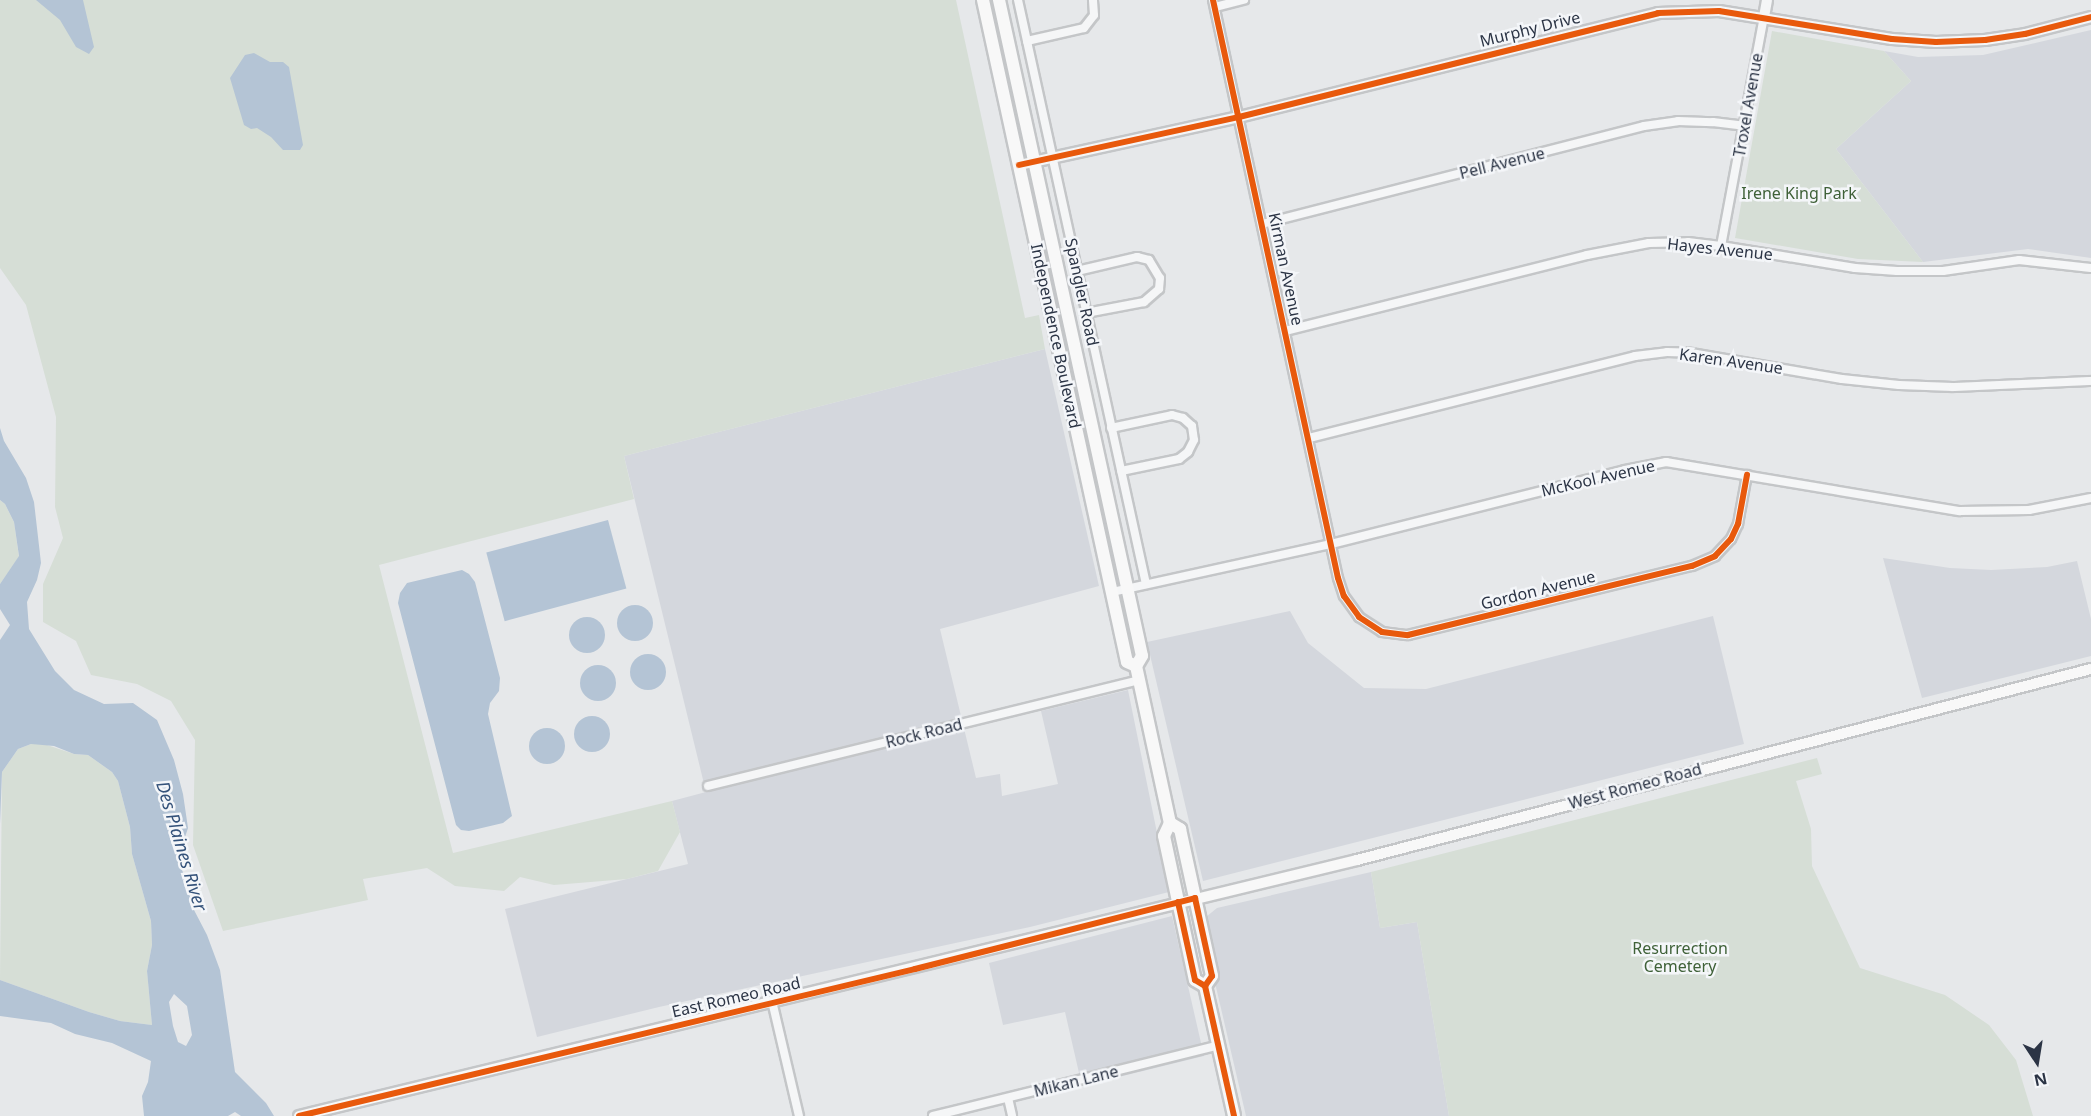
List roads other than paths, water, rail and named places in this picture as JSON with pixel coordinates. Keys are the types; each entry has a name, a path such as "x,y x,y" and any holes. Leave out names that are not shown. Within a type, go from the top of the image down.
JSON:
{"main road":[{"name":"Independence Boulevard","path":"983,0 1126,662 1136,666"},
{"name":"Independence Boulevard","path":"999,0 1142,656 1136,666 1170,823 1164,836 1195,980 1205,986 1234,1116"},
{"name":"West Romeo Road","path":"1178,902 1357,860 2091,669"},
{"name":"Independence Boulevard","path":"1170,823 1180,829 1212,976 1205,986"},
{"name":"East Romeo Road","path":"299,1116 772,1001 915,969 1178,902"}],"street":[{"name":"Spangler Road","path":"1018,0 1146,584"},
{"path":"1027,41 1084,28 1094,15 1093,0"},
{"path":"1214,4 1244,0"},
{"name":"Troxel Avenue","path":"1721,246 1767,0"},
{"name":"Kirman Avenue","path":"1214,4 1331,544"},
{"name":"Murphy Drive","path":"1018,165 1239,117 1637,16 1692,11 1764,17 1893,39 1936,42 2005,37 2091,17"},
{"name":"Pell Avenue","path":"1262,224 1644,126 1678,121 1744,126"},
{"name":"Hayes Avenue","path":"1285,331 1620,248 1671,242 1721,246 1855,268 1897,271 1943,271 2019,260 2091,268"},
{"path":"1077,271 1137,257 1149,260 1160,278 1159,289 1144,302 1086,313"},
{"name":"Karen Avenue","path":"1309,438 1635,356 1667,352 1691,353 1842,379 1899,385 1964,387 2091,381"},
{"path":"1111,428 1172,415 1183,418 1192,426 1194,440 1188,452 1179,459 1121,471"},
{"name":"McKool Avenue","path":"1112,592 1331,544 1648,465 1679,464 1960,511 2029,510 2091,498"},
{"name":"Gordon Avenue","path":"1331,544 1344,596 1359,617 1382,632 1408,635 1704,561 1725,547 1735,531 1747,475"},
{"name":"Rock Road","path":"708,786 1139,680"},
{"path":"772,1001 799,1116"},
{"name":"Mikan Lane","path":"933,1116 1219,1045"},
{"path":"1008,1098 1012,1116"}],"water":[{"path":"36,0 83,0 94,47 89,54 76,47 60,20"},
{"path":"254,53 270,62 283,62 289,67 303,145 300,150 283,150 271,137 257,128 251,129 244,125 230,78 245,55"},
{"name":"Des Plaines River","path":"0,428 4,441 26,478 34,502 41,563 37,580 27,602 29,629 55,671 74,690 104,704 133,703 157,720 174,760 183,794 188,828 182,846 181,866 194,910 207,935 220,970 235,1072 266,1103 274,1116 241,1116 235,1112 228,1116 144,1116 142,1096 148,1082 151,1061 112,1043 75,1034 51,1023 0,1016 0,980 89,1012 120,1021 152,1025 147,971 152,945 151,921 132,854 130,827 118,781 112,772 88,755 74,754 54,746 31,744 18,749 2,772 0,824 0,640 10,625 0,609 0,584 19,556 14,522 5,504 0,500","holes":["174,994 187,1006 192,1035 186,1046 178,1042 169,1002"]},
{"path":"608,520 626,589 505,621 486,553"},
{"path":"462,570 469,574 475,582 500,678 499,691 490,703 488,714 512,816 503,823 469,831 461,830 456,825 398,603 400,593 407,583"},
{"path":"635,605 648,610 653,623 648,636 635,641 622,636 617,623 622,610"},
{"path":"587,617 600,622 605,635 600,648 587,653 574,648 569,635 574,622"},
{"path":"648,654 661,659 666,672 661,685 648,690 635,685 630,672 635,659"},
{"path":"598,665 611,670 616,683 611,696 598,701 585,696 580,683 585,670"},
{"path":"592,716 605,721 610,734 605,747 592,752 579,747 574,734 579,721"},
{"path":"547,728 560,733 565,746 560,759 547,764 534,759 529,746 534,733"}],"park label":[{"name":"Irene King Park","path":"1799,193"},
{"name":"Resurrection Cemetery","path":"1680,957"}]}
